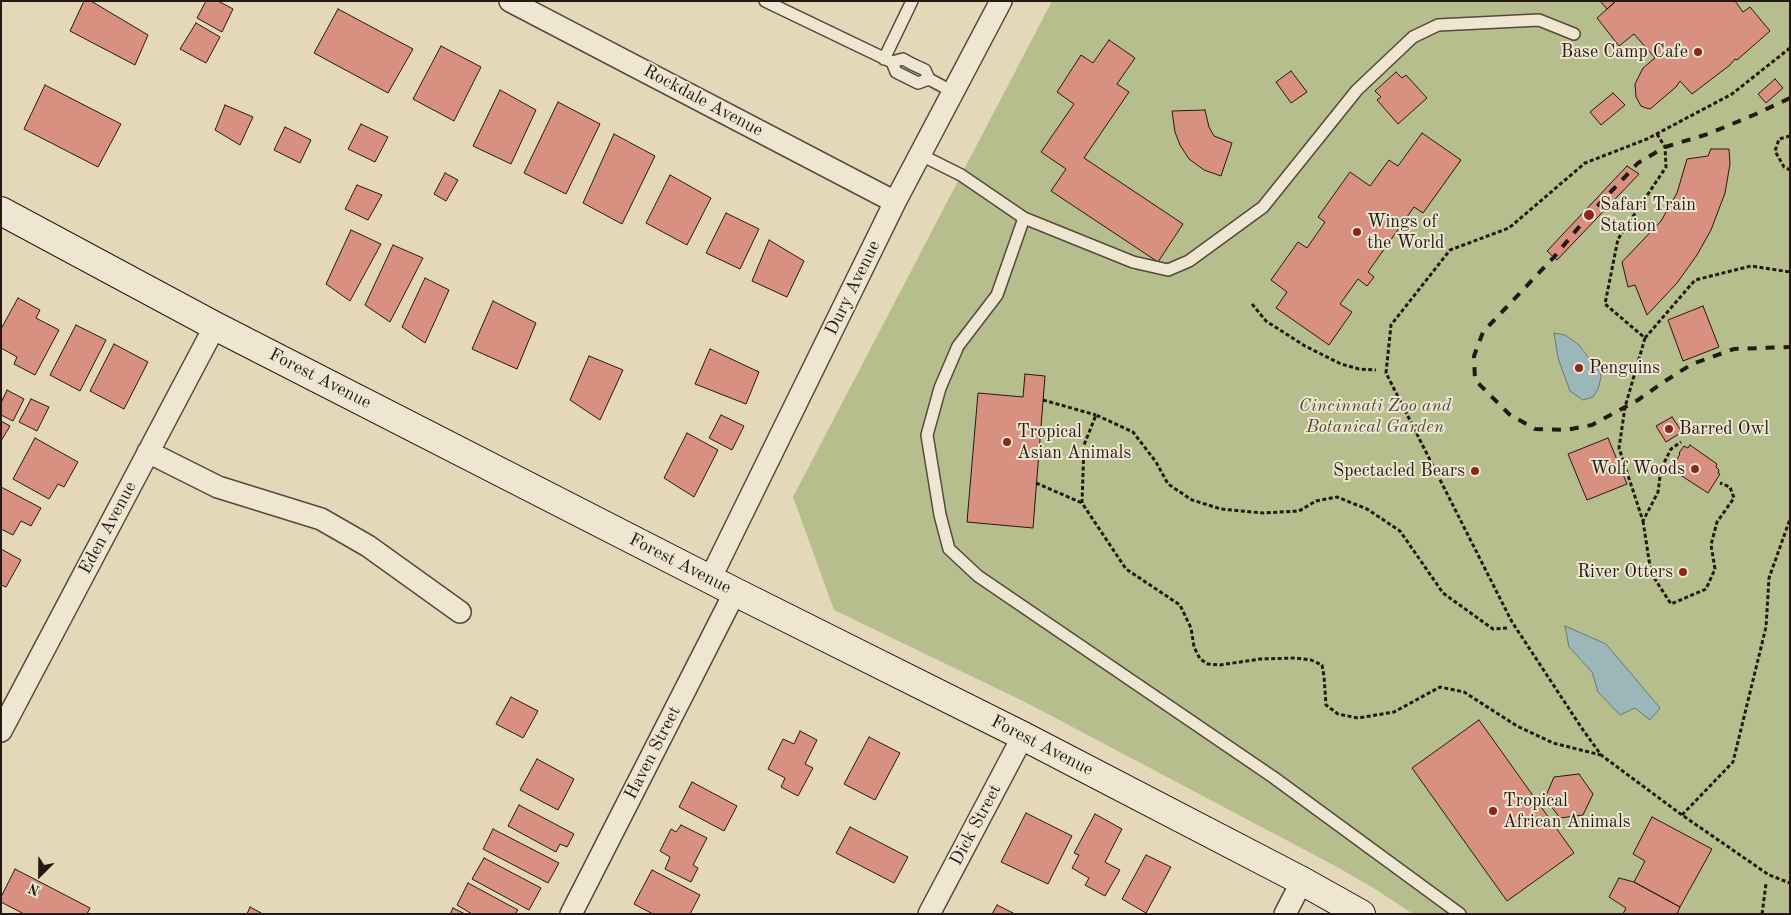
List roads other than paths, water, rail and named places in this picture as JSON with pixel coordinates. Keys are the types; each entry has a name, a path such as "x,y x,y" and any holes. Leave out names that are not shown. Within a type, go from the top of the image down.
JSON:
{"street":[{"name":"Rockdale Avenue","path":"510,1 895,202"},
{"name":"Dury Avenue","path":"710,579 895,202 1001,1"},
{"name":"Forest Avenue","path":"1,211 215,326 735,592 1023,736 1302,881 1361,914"},
{"name":"Eden Avenue","path":"1,731 215,326"},
{"path":"148,452 218,487 321,519 368,546 460,612"},
{"name":"Haven Street","path":"571,914 735,592"},
{"name":"Dick Street","path":"929,914 1023,736"},
{"path":"1285,914 1302,881"}],"lane":[{"path":"765,1 888,61 896,72 918,83 929,79 953,92"},
{"path":"888,61 912,1"},
{"path":"921,155 961,175 1024,218 1133,262 1168,270 1189,261 1263,207 1357,90 1414,37 1438,24 1539,20 1574,34"},
{"path":"1024,218 996,296 958,346 940,388 927,436 940,516 949,550 978,576 1273,777 1460,914"}],"water":[{"name":"Penguins","path":"1554,333 1565,335 1578,344 1600,372 1601,377 1598,389 1593,397 1583,400 1570,391 1558,358"},
{"path":"1565,626 1606,644 1660,708 1650,720 1635,708 1620,715 1598,692 1592,672 1569,647"}],"railway":[{"path":"1790,98 1708,134 1665,147 1638,163 1589,215 1554,257 1483,332 1474,356 1475,380 1509,414 1535,429 1566,430 1592,425 1638,400 1692,364 1734,349 1790,347"}],"place":[{"name":"Base Camp Cafe","path":"1698,52"},
{"name":"Safari Train Station","path":"1589,215"},
{"name":"Wings of the World","path":"1357,232"},
{"name":"Penguins","path":"1579,368"},
{"name":"Barred Owl","path":"1669,429"},
{"name":"Tropical Asian Animals","path":"1007,442"},
{"name":"Wolf Woods","path":"1695,469"},
{"name":"Spectacled Bears","path":"1475,471"},
{"name":"River Otters","path":"1683,572"},
{"name":"Tropical African Animals","path":"1493,811"}],"park label":[{"name":"Cincinnati Zoo and Botanical Garden","path":"1375,416"}]}
